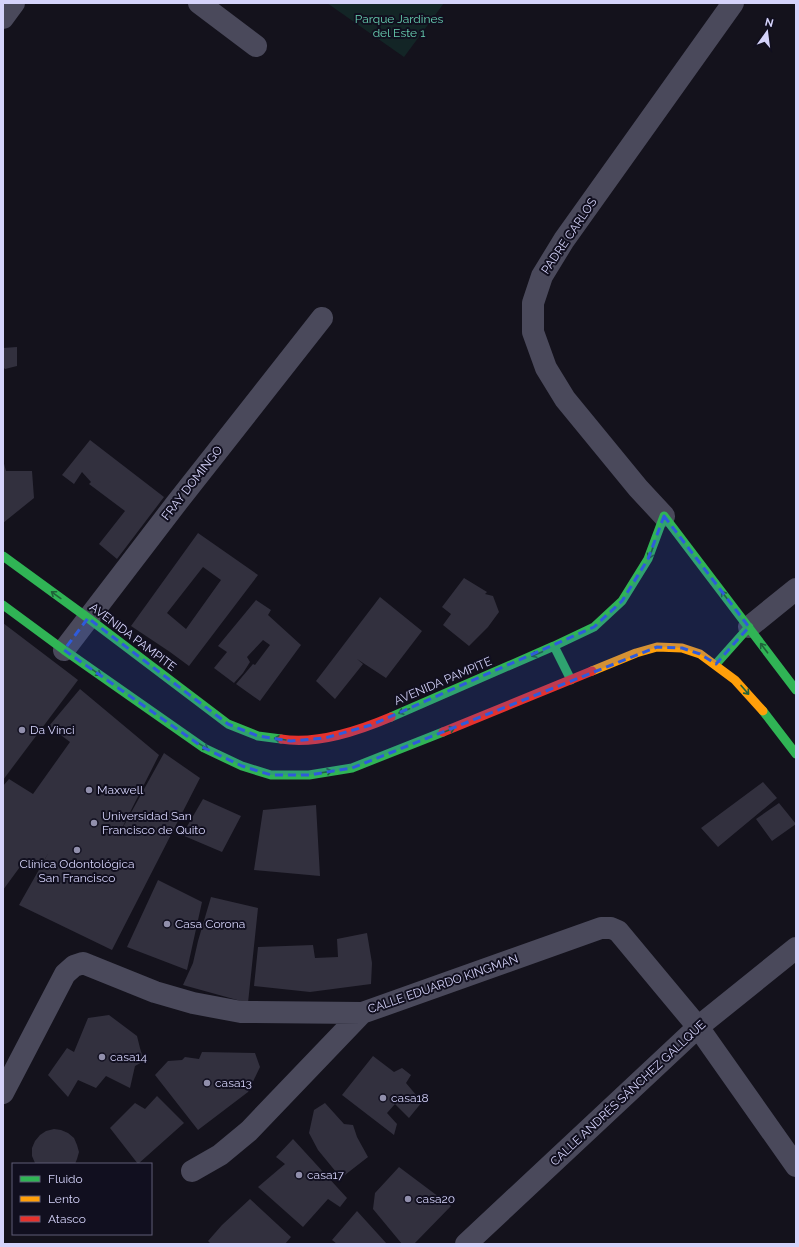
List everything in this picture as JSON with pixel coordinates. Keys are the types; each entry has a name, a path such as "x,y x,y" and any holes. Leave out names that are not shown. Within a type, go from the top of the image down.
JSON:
{"street":[{"path":"3,18 14,3"},
{"path":"199,3 256,46"},
{"name":"PADRE CARLOS","path":"664,516 631,480 562,393 546,368 533,332 533,304 542,276 564,240 734,3"},
{"name":"FRAY DOMINGO","path":"64,650 175,505 322,318"},
{"path":"664,516 796,690"},
{"name":"AVENIDA PAMPITE","path":"3,556 228,724 258,736 291,741 325,738 371,725 554,646 594,627 622,601 648,559 664,516"},
{"path":"716,664 749,627 796,589"},
{"path":"3,605 64,650 204,748 242,766 270,774 309,775 352,768 636,653 657,647 682,648 700,654 716,664 735,680 762,710 796,754"},
{"path":"554,646 571,680"},
{"name":"CALLE EDUARDO KINGMAN","path":"3,1093 65,974 74,966 83,963 155,992 193,1003 242,1012 362,1013 601,928 611,928 618,931 698,1027 796,1166"},
{"name":"CALLE ANDRÉS SÁNCHEZ GALLQUE","path":"466,1244 698,1027 796,948"},
{"path":"192,1172 220,1155 249,1131 362,1013"}],"highlighted area":[{"path":"664,516 749,627 716,664 700,654 682,648 657,647 352,768 309,775 271,775 242,766 204,748 64,650 88,618 228,724 258,736 291,741 325,738 371,725 594,627 622,601 648,559"}],"green space":[{"name":"Parque Jardines del Este 1","path":"327,3 444,3 404,57"}],"building":[{"path":"17,347 17,366 5,369 3,367 3,348"},
{"path":"90,440 164,497 117,559 99,544 125,511 89,484 91,482 82,472 74,484 62,475"},
{"path":"3,460 6,471 32,471 34,498 3,523"},
{"path":"198,533 258,575 189,666 131,626","holes":["203,567 221,580 186,629 167,613"]},
{"path":"464,578 487,592 485,594 493,596 499,612 488,627 469,646 443,625 451,614 442,607"},
{"path":"380,597 422,631 386,678 357,659 363,664 335,699 316,681"},
{"path":"256,600 271,610 268,615 301,645 260,701 236,684 253,664 255,665 270,645 263,640 247,657 250,662 234,683 214,668 227,652 218,646"},
{"name":"Da Vinci","path":"3,623 78,680 3,780"},
{"name":"Universidad San Francisco de Quito","path":"80,689 159,755 117,838 164,753 200,778 112,950 19,905 49,852 40,867 25,860 3,890 3,786 9,779 33,794 70,742 49,726"},
{"path":"763,782 777,798 718,847 701,828"},
{"path":"203,799 241,816 222,852 182,835"},
{"path":"779,803 796,824 772,841 756,819"},
{"path":"316,805 320,876 254,870 263,810"},
{"name":"Casa Corona","path":"158,880 202,902 187,970 127,947"},
{"path":"211,897 258,908 248,1003 183,985 193,963"},
{"path":"367,933 372,963 371,984 310,992 254,986 258,947 313,945 315,958 338,957 337,939"},
{"name":"casa14","path":"109,1015 137,1036 144,1061 135,1066 130,1088 106,1076 96,1088 78,1080 68,1097 48,1075 67,1048 74,1052 88,1018"},
{"name":"casa13","path":"202,1052 255,1053 260,1067 248,1092 198,1130 155,1075 168,1061 182,1060 185,1057 199,1059"},
{"name":"casa18","path":"373,1056 394,1072 402,1068 411,1075 406,1083 422,1102 409,1118 395,1104 387,1113 397,1124 394,1135 342,1095"},
{"path":"157,1096 184,1123 139,1163 137,1163 110,1128 135,1103 145,1109"},
{"path":"325,1103 344,1124 353,1125 357,1137 368,1157 341,1178 318,1150 309,1133 314,1110"},
{"path":"54,1129 61,1130 74,1138 79,1152 75,1163 35,1163 32,1156 32,1148 35,1141 46,1131"},
{"name":"casa17","path":"293,1139 347,1198 340,1207 328,1199 303,1227 258,1187 285,1164 276,1157"},
{"name":"casa20","path":"399,1167 451,1206 414,1244 402,1244 373,1209 375,1193"},
{"path":"250,1199 291,1237 285,1244 211,1244 208,1241 222,1225"},
{"path":"357,1211 387,1244 337,1244 332,1240"}],"traffic: fast":[{"path":"664,516 796,690"},
{"path":"391,717 594,627 622,601 648,559 664,516"},
{"path":"3,556 228,724 258,736 281,739"},
{"path":"3,605 64,650 204,748 242,766 271,775 309,775 352,768 443,732"},
{"path":"716,664 749,627"},
{"path":"554,646 571,680"},
{"path":"763,711 796,754"}],"traffic: slow":[{"path":"592,671 636,653 657,647 682,648 700,654 735,680 763,711"}],"traffic: jam":[{"path":"443,732 592,671"},
{"path":"281,739 309,740 337,736 391,717"}],"place":[{"name":"Da Vinci","path":"22,730"},
{"name":"Maxwell","path":"89,790"},
{"name":"Universidad San Francisco de Quito","path":"94,823"},
{"name":"Clínica Odontológica San Francisco","path":"77,850"},
{"name":"Casa Corona","path":"167,924"},
{"name":"casa14","path":"102,1057"},
{"name":"casa13","path":"207,1083"},
{"name":"casa18","path":"383,1098"},
{"name":"casa17","path":"299,1175"},
{"name":"casa20","path":"408,1199"}]}
